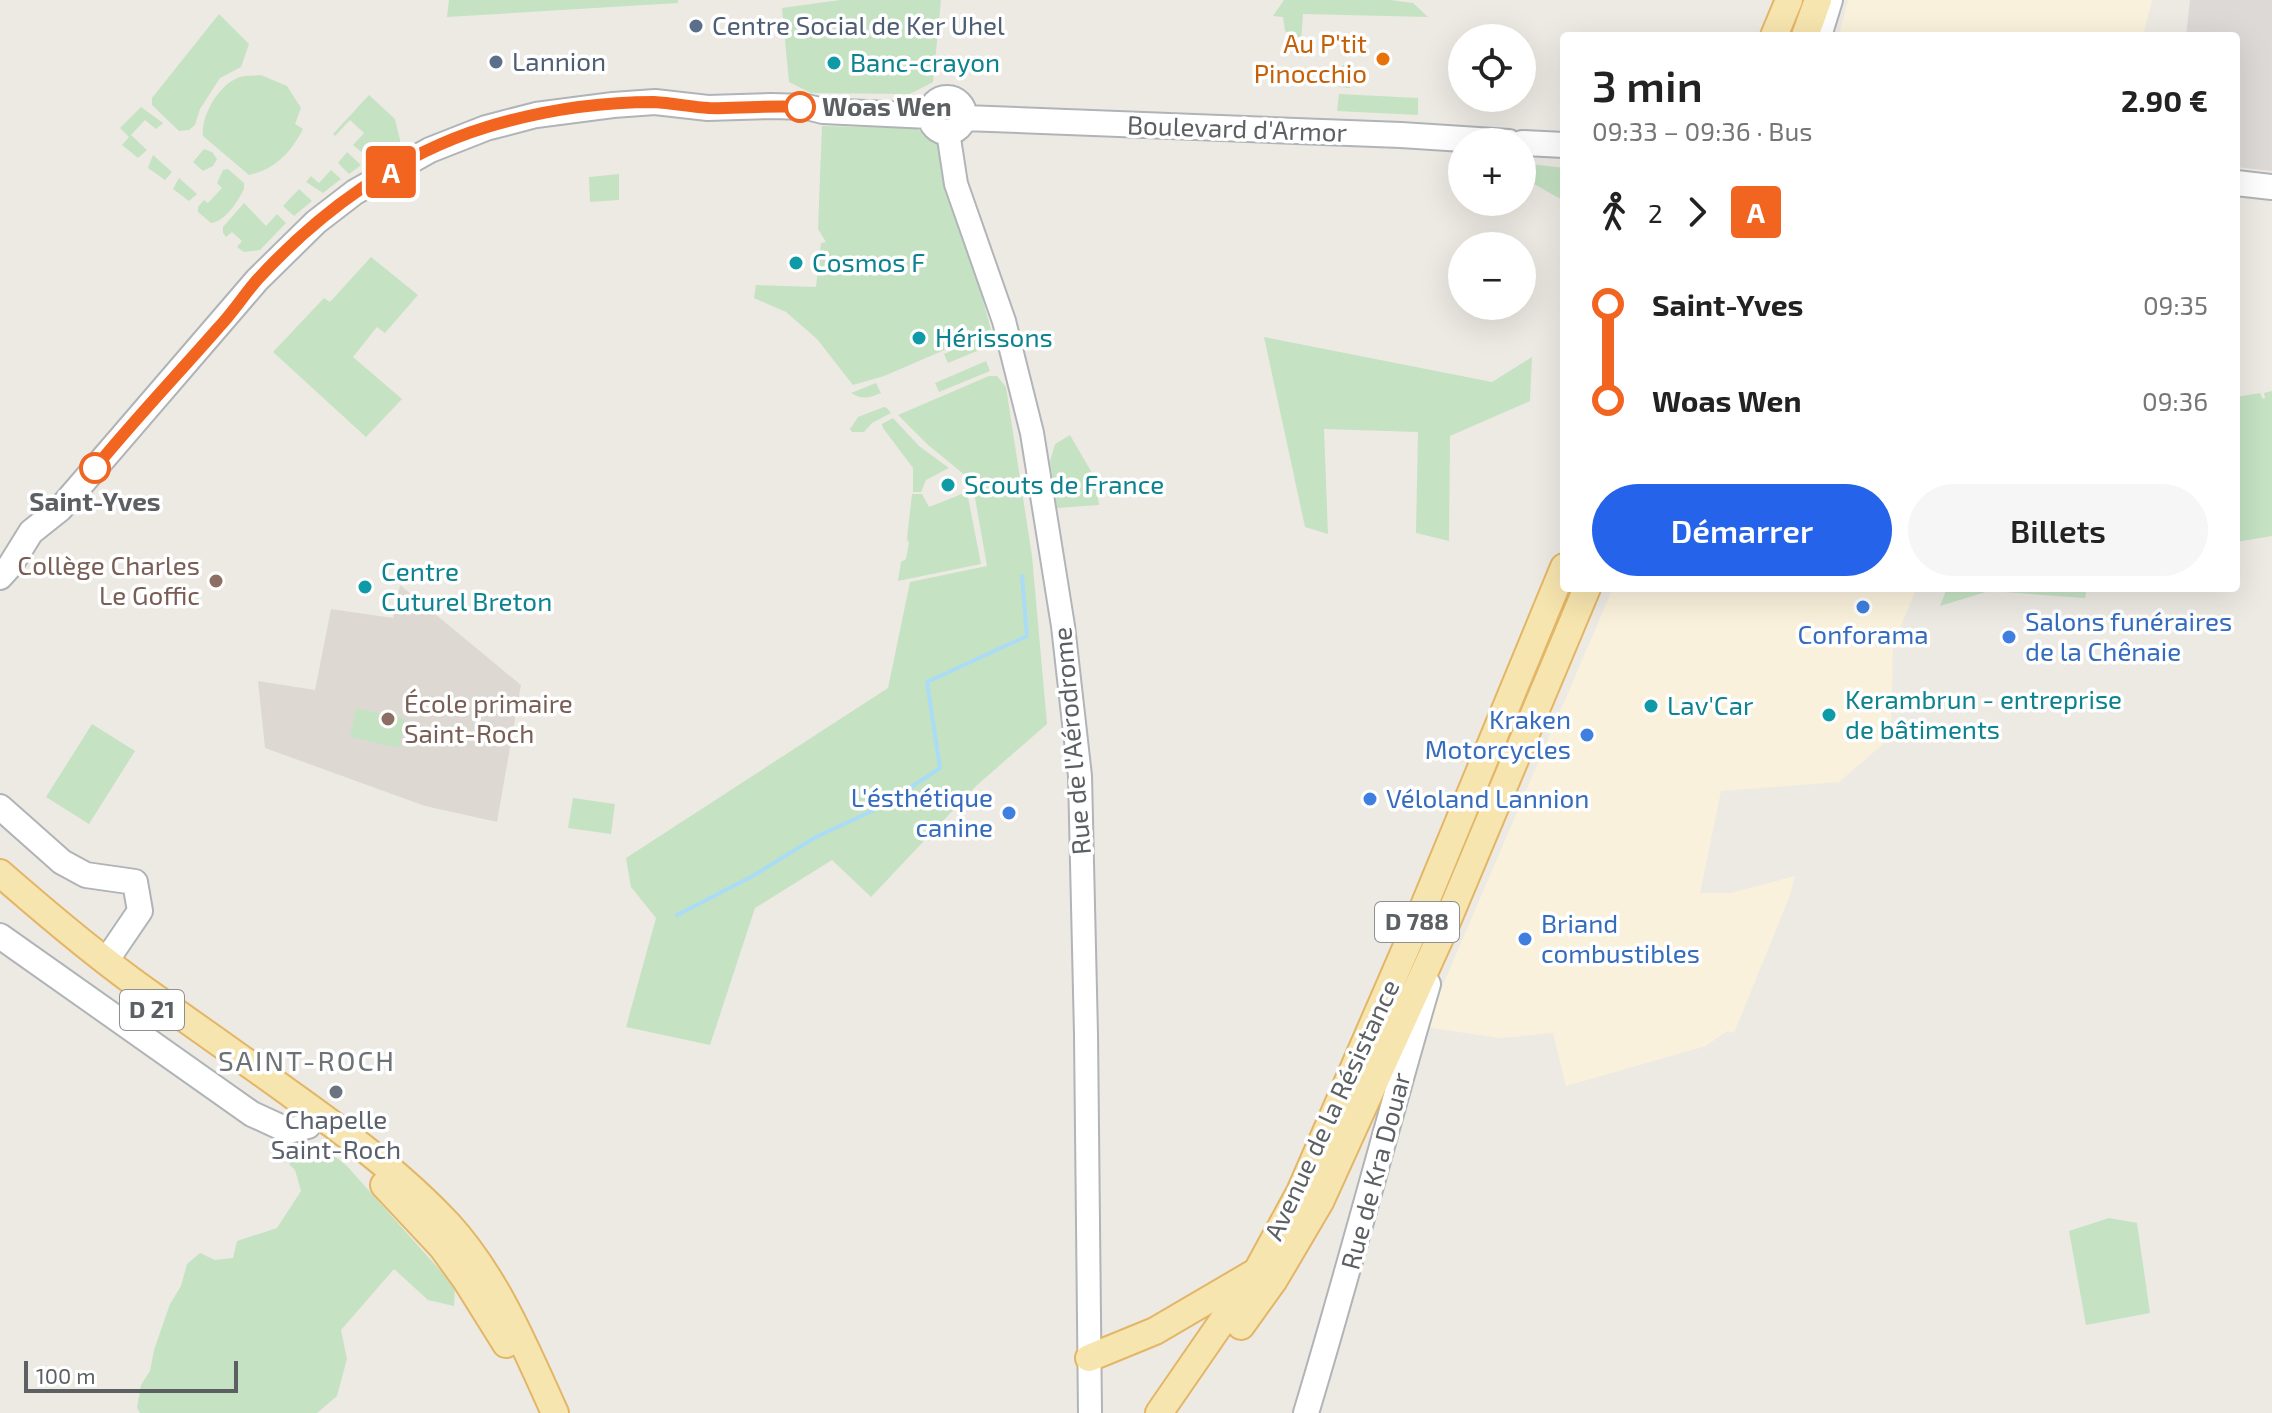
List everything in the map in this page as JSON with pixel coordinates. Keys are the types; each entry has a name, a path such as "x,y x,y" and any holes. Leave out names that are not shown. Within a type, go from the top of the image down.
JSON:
{"main road":[{"path":"1776,32 1789,0"},
{"path":"1806,32 1818,0"},
{"path":"1820,32 1830,0"},
{"name":"Boulevard d'Armor","path":"0,577 31,532 69,499 257,280 316,222 355,192 430,150 498,124 564,110 655,102 708,108 807,107 947,122 1448,138"},
{"path":"1536,144 1560,145"},
{"path":"2240,183 2272,187"},
{"name":"Avenue de la Résistance","path":"1159,1413 1257,1271 1300,1192 1441,866 1560,577"},
{"name":"Avenue de la Résistance","path":"1159,1413 1234,1336 1274,1280 1320,1202 1444,929 1585,592"},
{"path":"0,807 62,862 86,875 135,882 140,911 106,961"},
{"name":"D 21","path":"0,873 106,961 381,1159 448,1225 482,1268 520,1336 555,1413"},
{"name":"D 21","path":"0,886 155,1013 381,1182 442,1247 466,1280 505,1343 537,1413"},
{"name":"Rue de Kra Douar","path":"1306,1413 1350,1268 1390,1114 1444,929"},
{"path":"0,936 252,1114 289,1131 308,1126"},
{"path":"1089,1358 1155,1331 1257,1271"}],"street":[{"name":"Rue de l'Aérodrome","path":"947,122 956,184 1004,321 1032,433 1064,639 1080,776 1090,1412"}],"shaded area":[{"path":"1848,0 2152,0 2144,32 1840,32"},
{"path":"2190,0 2272,0 2272,171 2240,167 2240,32 2186,32"},
{"name":"École primaire Saint-Roch","path":"400,585 521,685 497,822 425,806 265,748 258,681 315,690 331,609 393,618"},
{"path":"1611,592 1915,592 1893,644 1891,728 1882,745 1839,782 1721,791 1700,893 1731,893 1795,876 1734,1033 1727,1031 1706,1046 1566,1086 1553,1033 1500,1038 1425,1027"}],"green space":[{"path":"449,0 678,0 678,3 447,17"},
{"path":"840,0 941,0 933,82 910,94 811,93 789,82 782,8"},
{"path":"1284,0 1390,0 1413,3 1428,17 1303,14 1300,57 1296,56 1296,37 1285,31 1283,17 1273,16"},
{"path":"219,14 249,44 241,67 220,78 200,109 195,125 189,130 179,131 152,105 152,98"},
{"path":"1346,63 1353,63 1350,88 1339,87 1340,68"},
{"path":"261,75 287,86 301,108 295,124 303,129 282,158 267,169 249,175 203,136 203,128 208,110 225,86 240,77"},
{"path":"1339,94 1418,98 1418,115 1337,111"},
{"path":"369,95 395,119 401,144 371,160 353,145 364,133 350,120 335,136 333,134"},
{"path":"141,107 163,123 156,129 145,120 131,135 147,150 138,158 122,145 129,137 120,128"},
{"path":"822,126 916,128 942,147 991,330 884,376 853,385 817,339 786,312 754,298 756,285 816,287 821,243 826,242 818,229"},
{"path":"204,149 212,152 217,159 213,166 203,171 193,162"},
{"path":"347,152 361,165 349,174 338,163"},
{"path":"153,155 172,172 165,180 148,168"},
{"path":"1536,165 1560,168 1560,199 1536,185"},
{"path":"228,169 244,183 244,189 226,215 211,223 198,212 198,207 204,200 208,203 222,188 217,183 223,170"},
{"path":"331,170 341,179 323,193 306,182 311,176 319,183"},
{"path":"619,174 619,200 590,202 589,177"},
{"path":"179,178 197,194 189,201 173,189"},
{"path":"299,189 312,201 294,216 283,206"},
{"path":"244,203 266,226 277,214 286,223 260,250 244,252 237,247 242,241 232,232 226,237 223,233 223,227"},
{"path":"371,257 418,295 385,333 377,327 353,357 402,399 366,437 273,352 324,298 330,302"},
{"path":"1264,337 1492,382 1532,357 1530,401 1450,436 1449,541 1416,533 1418,432 1324,429 1328,534 1305,527"},
{"path":"977,339 982,349 948,363 944,354"},
{"path":"986,361 990,371 939,392 935,383"},
{"path":"989,376 997,376 1006,387 1032,556 1047,724 976,786 871,897 832,860 755,908 710,1045 626,1027 656,918 631,887 626,858 888,688 910,582 987,566 972,481 898,415"},
{"path":"876,383 881,393 866,398 851,393"},
{"path":"2272,391 2272,536 2240,541 2240,396 2260,393 2263,399 2264,393"},
{"path":"884,407 891,413 872,423 864,432 852,432 850,429 858,417"},
{"path":"893,418 919,446 949,468 926,480 921,492 913,492 913,468 883,428 882,424"},
{"path":"1070,435 1096,480 1099,505 1057,508 1050,461 1055,444"},
{"path":"967,492 981,564 898,581 901,562 906,559 909,543 912,494 922,494 929,507"},
{"path":"1945,592 1986,592 1940,606"},
{"path":"2003,592 2086,592 2085,598"},
{"path":"356,708 405,719 399,748 350,737"},
{"path":"92,724 135,751 89,824 46,797"},
{"path":"573,798 615,804 611,834 568,828"},
{"path":"317,1143 346,1165 455,1287 454,1306 428,1300 394,1269 341,1330 347,1359 337,1396 317,1413 140,1413 137,1408 141,1385 150,1371 154,1350 187,1264 200,1253 215,1260 233,1258 237,1241 277,1228 301,1191 295,1170 289,1164 293,1152"},
{"path":"2109,1218 2137,1223 2150,1313 2086,1325 2069,1231"}],"waterway":[{"path":"677,915 751,877 816,837 881,807 940,768 927,682 1027,636 1022,576"}],"bus line":[{"name":"A","path":"95,468 257,280 316,222 355,192 430,150 486,128 564,110 655,102 708,108 800,107"}],"place":[{"name":"Centre Social de Ker Uhel","path":"696,26"},
{"name":"Au P'tit Pinocchio","path":"1383,59"},
{"name":"Lannion","path":"496,62"},
{"name":"Banc-crayon","path":"834,63"},
{"name":"Woas Wen","path":"800,107"},
{"name":"Cosmos F","path":"796,263"},
{"name":"Hérissons","path":"919,338"},
{"name":"Saint-Yves","path":"95,468"},
{"name":"Scouts de France","path":"948,485"},
{"name":"Collège Charles Le Goffic","path":"216,581"},
{"name":"Centre Cuturel Breton","path":"365,587"},
{"name":"Conforama","path":"1863,607"},
{"name":"Salons funéraires de la Chênaie","path":"2009,637"},
{"name":"Lav'Car","path":"1651,706"},
{"name":"Kerambrun - entreprise de bâtiments","path":"1829,715"},
{"name":"École primaire Saint-Roch","path":"388,719"},
{"name":"Kraken Motorcycles","path":"1587,735"},
{"name":"Véloland Lannion","path":"1370,799"},
{"name":"L'ésthétique canine","path":"1009,813"},
{"name":"Briand combustibles","path":"1525,939"},
{"name":"Chapelle Saint-Roch","path":"336,1092"}],"district":[{"name":"SAINT-ROCH","path":"307,1061"}]}
